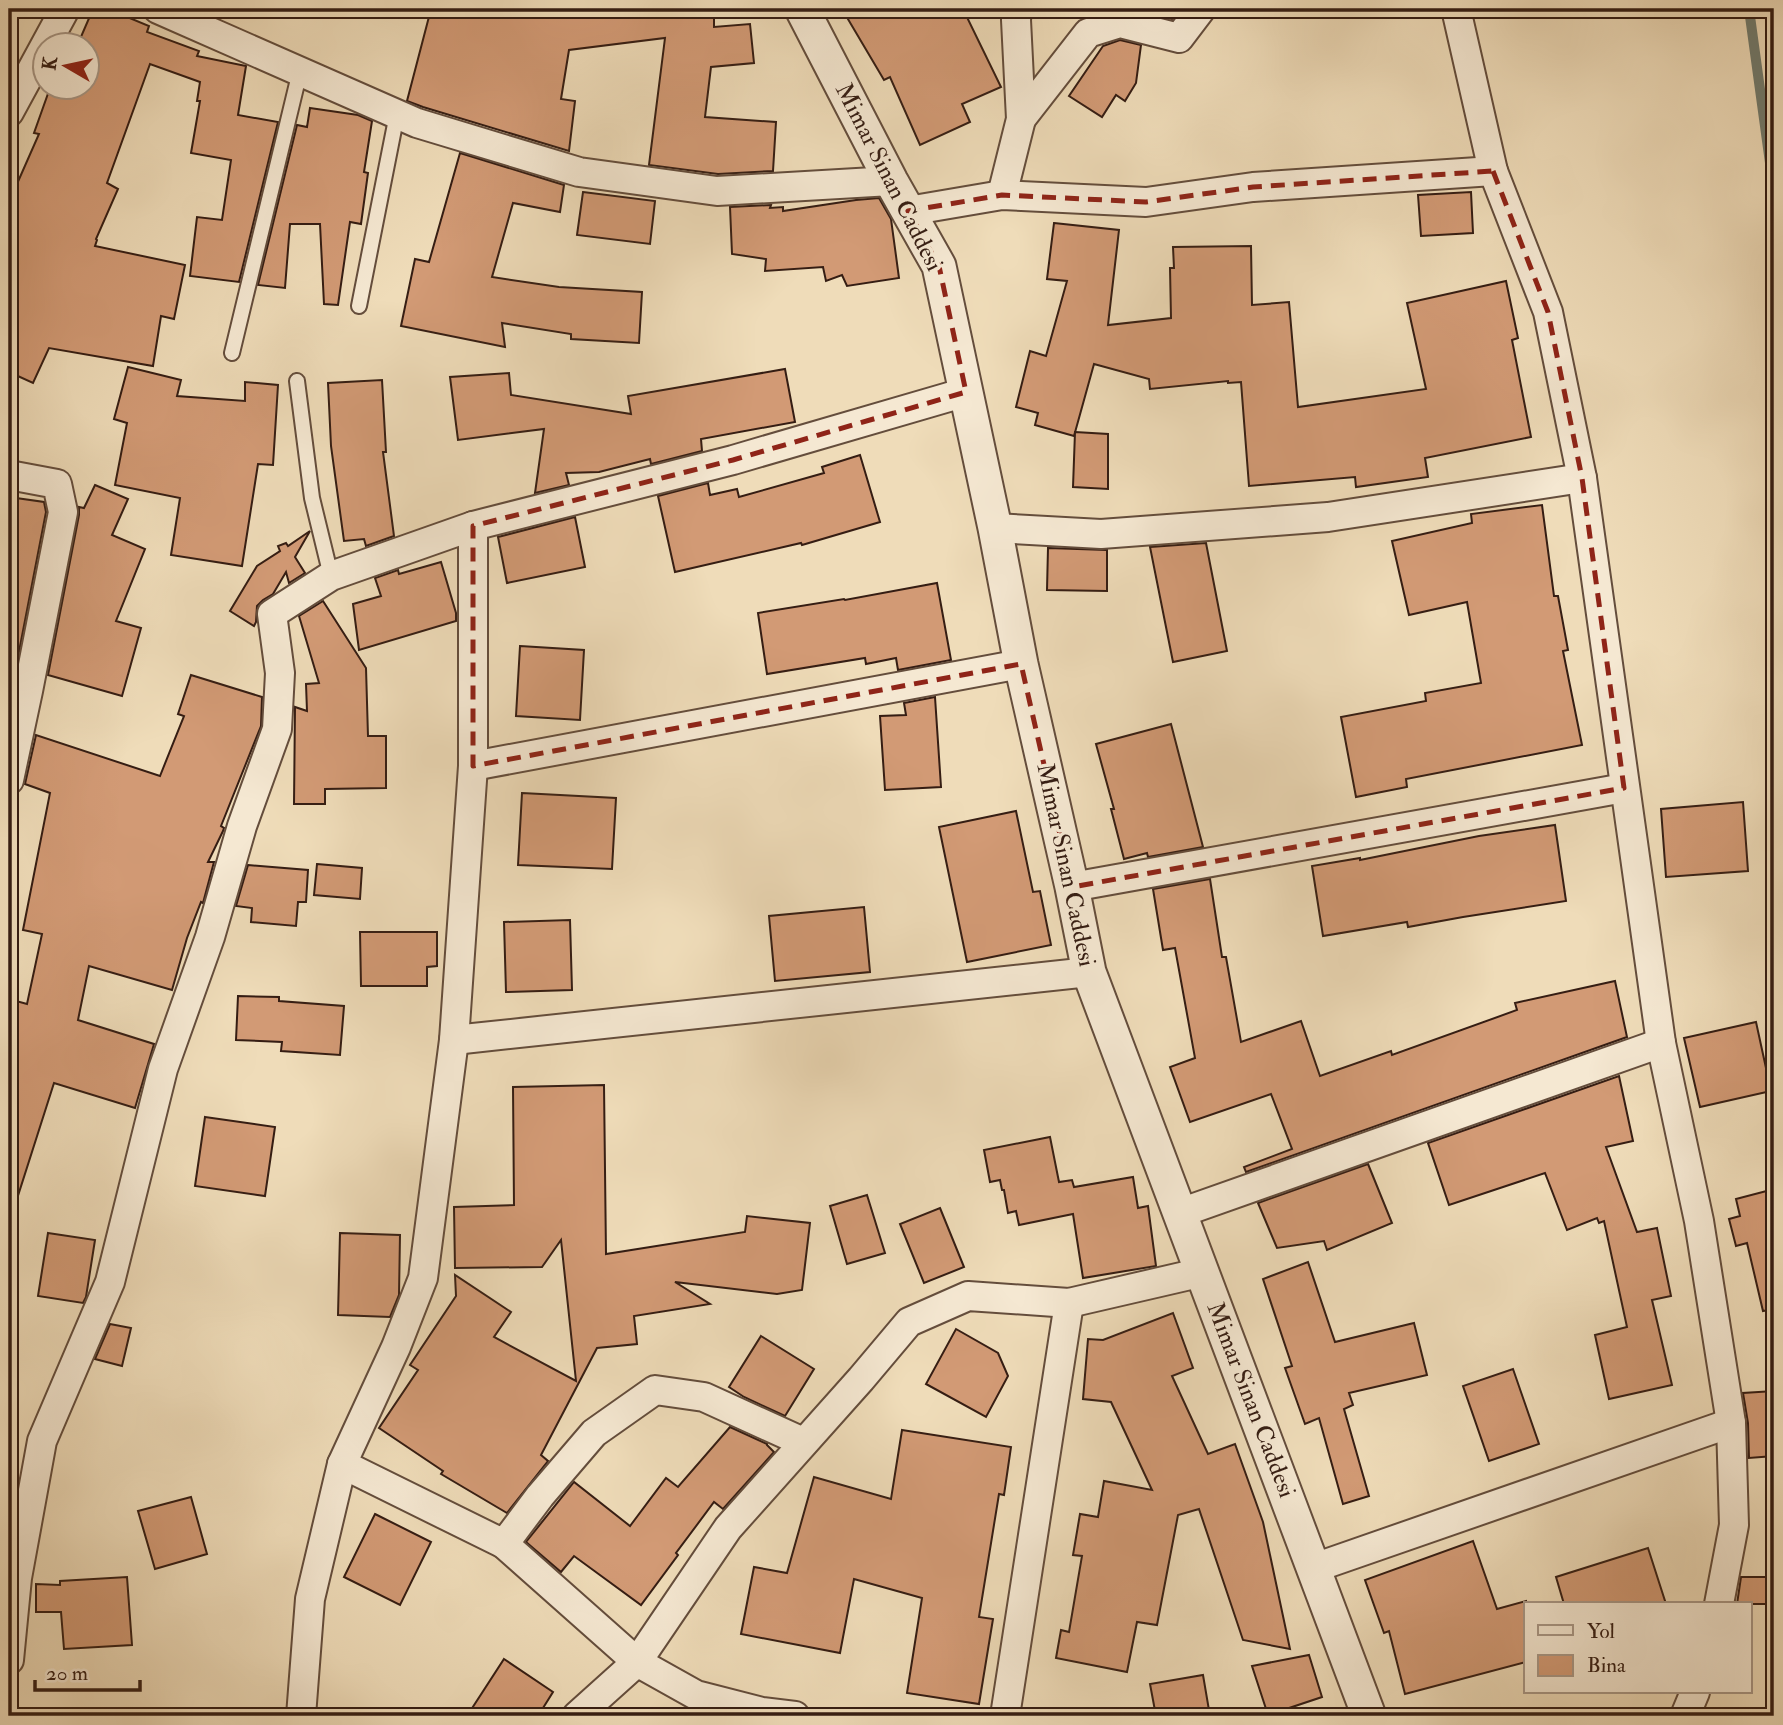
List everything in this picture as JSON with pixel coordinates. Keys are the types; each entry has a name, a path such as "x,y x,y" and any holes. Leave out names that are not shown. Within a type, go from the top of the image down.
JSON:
{"street":[{"path":"9,112 65,9"},
{"path":"158,9 417,123 579,172 718,191 891,181"},
{"name":"Mimar Sinan Caddesi","path":"802,9 891,181 939,266 1021,664 1089,972 1369,1716"},
{"path":"1002,195 1021,119 1017,9"},
{"path":"1021,119 1088,33 1120,23 1179,38 1201,9"},
{"path":"1456,9 1493,172 1548,312 1582,478 1661,1043 1699,1221 1731,1423 1734,1525 1719,1602"},
{"path":"908,211 1002,195 1146,202 1253,187 1493,172"},
{"path":"9,1660 17,1578 42,1441 110,1282 163,1069 210,937 242,826 277,729 280,673 272,614 331,576 473,526 733,460 966,392"},
{"path":"9,475 57,484 63,512 9,780"},
{"path":"995,528 1101,534 1328,517 1582,478"},
{"path":"301,1716 310,1599 342,1464 396,1347 423,1278 454,1040 473,766 473,526"},
{"path":"473,766 1021,664"},
{"path":"1072,887 1624,788"},
{"path":"454,1040 1089,972"},
{"path":"1180,1213 1661,1043"},
{"path":"577,1716 637,1662 727,1528 909,1322 968,1296 1069,1303 1203,1272"},
{"path":"1005,1716 1069,1303"},
{"path":"504,1544 540,1496 594,1433 655,1390 704,1397 803,1442"},
{"path":"1314,1568 1731,1423"},
{"path":"342,1464 504,1544 637,1662 696,1695 762,1714 794,1716"},
{"path":"1685,1716 1694,1694"}],"lane":[{"path":"232,353 300,71"},
{"path":"359,306 397,114"},
{"path":"297,381 312,498 331,576"}],"highlighted area":[{"path":"1493,171 1548,312 1582,478 1624,788 1072,887 1021,664 473,766 473,526 733,460 966,392 939,266 908,211 1002,195 1146,202 1253,187"}],"building":[{"path":"93,9 108,9 149,26 147,32 199,51 197,56 246,66 238,115 278,122 239,282 190,276 197,217 222,220 231,160 191,153 200,101 197,101 200,82 150,64 107,183 118,189 95,246 185,265 174,319 161,316 153,366 49,348 33,383 9,372 9,202 39,134 34,133 45,102 102,102 102,32 83,32"},
{"path":"431,9 714,9 714,27 750,24 754,63 711,67 705,117 776,122 773,171 718,174 649,165 665,38 569,50 561,99 575,101 569,151 407,101"},
{"path":"842,9 963,9 1001,87 962,104 970,122 920,145 890,77 884,80"},
{"path":"1131,9 1180,9 1172,19"},
{"path":"1120,40 1141,45 1136,83 1125,101 1116,95 1102,117 1069,96 1103,46"},
{"path":"310,108 358,115 372,121 364,172 368,173 361,224 350,222 338,305 324,304 320,224 290,224 285,288 258,285 297,125 307,127"},
{"path":"460,153 564,185 560,212 513,203 492,277 559,287 642,292 639,343 571,339 571,334 502,323 505,347 401,326 415,259 429,262"},
{"path":"583,192 655,201 650,244 577,235"},
{"path":"1471,192 1473,233 1421,236 1418,195"},
{"path":"879,198 891,219 899,278 847,286 842,275 826,281 823,267 765,271 766,259 732,254 730,207 771,205 770,208 783,207 783,211"},
{"path":"1054,223 1119,230 1108,325 1171,318 1170,268 1174,268 1173,247 1251,246 1252,305 1289,302 1298,407 1426,389 1407,303 1506,281 1518,338 1512,340 1531,437 1425,458 1428,477 1356,487 1355,477 1249,486 1241,382 1150,389 1149,379 1094,364 1074,436 1035,425 1038,413 1016,407 1030,351 1046,356 1067,281 1047,279"},
{"path":"128,367 181,380 177,396 245,401 245,382 278,385 273,465 258,464 242,566 171,555 180,498 115,485 127,423 114,419"},
{"path":"785,369 795,422 701,439 702,451 651,464 650,459 599,472 566,473 569,485 535,493 544,429 458,440 450,377 509,373 511,395 631,414 628,396"},
{"path":"382,380 386,452 383,452 394,536 366,546 364,539 344,541 331,446 328,383"},
{"path":"1075,432 1108,434 1108,489 1073,487"},
{"path":"860,455 880,522 802,545 801,543 675,572 658,496 708,483 710,495 737,489 739,497 824,473 822,467"},
{"path":"95,485 128,499 112,535 145,549 116,621 141,628 122,696 48,675 79,507 84,508"},
{"path":"9,497 44,502 46,512 16,667 9,665"},
{"path":"1542,505 1554,596 1558,596 1568,650 1563,651 1582,745 1406,779 1407,787 1356,797 1341,717 1426,701 1425,693 1481,683 1467,602 1409,615 1392,541 1472,523 1471,514"},
{"path":"575,517 585,567 507,583 498,537"},
{"path":"310,531 295,557 305,573 289,583 286,572 273,594 257,606 254,626 230,611 257,566 280,551 278,546 286,543 288,546"},
{"path":"1206,543 1227,651 1173,662 1150,547"},
{"path":"1048,548 1107,550 1107,591 1047,590"},
{"path":"441,562 456,621 359,650 353,604 381,596 375,578 398,570 399,574"},
{"path":"937,583 951,660 898,670 896,658 866,664 865,658 767,674 758,613"},
{"path":"323,601 366,668 368,736 386,736 386,788 325,789 325,804 294,804 295,707 307,711 306,684 319,683 299,616"},
{"path":"520,646 584,650 580,720 516,716"},
{"path":"191,675 262,697 261,726 221,826 223,831 208,862 214,862 203,903 201,902 187,938 172,990 89,966 78,1020 154,1044 135,1108 54,1083 15,1205 9,1204 9,999 27,1004 42,934 23,930 50,793 25,784 36,735 160,776 184,716 178,714"},
{"path":"935,697 941,787 885,790 880,716 906,715 904,703"},
{"path":"1171,724 1203,847 1148,857 1147,853 1124,859 1111,809 1114,809 1096,744"},
{"path":"522,793 616,798 612,869 518,865"},
{"path":"1743,802 1748,871 1666,877 1661,809"},
{"path":"1016,811 1033,892 1040,891 1051,945 967,962 939,827"},
{"path":"1555,825 1566,901 1408,927 1407,922 1323,936 1312,866"},
{"path":"317,864 362,868 360,899 314,895"},
{"path":"248,865 308,870 306,902 298,902 296,926 251,922 252,908 236,906"},
{"path":"1210,879 1222,957 1226,957 1241,1042 1301,1021 1320,1076 1391,1051 1392,1055 1517,1010 1515,1003 1615,981 1627,1037 1246,1172 1244,1167 1292,1149 1271,1094 1190,1122 1170,1067 1195,1058 1175,948 1163,950 1153,889"},
{"path":"864,907 870,972 775,981 769,916"},
{"path":"570,920 572,990 506,992 504,922"},
{"path":"360,932 437,932 437,966 427,967 427,986 361,986"},
{"path":"238,996 279,997 279,1001 344,1006 340,1055 281,1051 282,1042 236,1040"},
{"path":"1756,1022 1771,1091 1700,1107 1684,1038"},
{"path":"1619,1076 1633,1141 1606,1147 1637,1232 1657,1228 1671,1296 1652,1300 1672,1385 1609,1399 1595,1335 1627,1327 1604,1221 1599,1223 1597,1218 1567,1230 1545,1173 1449,1205 1428,1143"},
{"path":"604,1085 606,1254 745,1232 747,1216 810,1223 802,1290 777,1294 675,1282 710,1304 634,1316 637,1344 597,1348 541,1455 548,1461 507,1513 441,1474 443,1471 379,1428 418,1370 410,1365 456,1296 455,1275 511,1312 494,1337 576,1381 561,1240 542,1267 455,1268 454,1207 514,1205 513,1087"},
{"path":"205,1117 275,1127 265,1196 195,1186"},
{"path":"1050,1137 1059,1182 1072,1180 1074,1187 1133,1177 1138,1208 1148,1206 1156,1266 1083,1278 1073,1214 1019,1225 1016,1211 1008,1213 1000,1180 990,1182 984,1150"},
{"path":"1368,1164 1392,1223 1327,1250 1324,1241 1277,1248 1258,1203"},
{"path":"1774,1189 1774,1309 1763,1311 1747,1243 1736,1246 1729,1219 1740,1216 1736,1199"},
{"path":"867,1195 885,1253 847,1264 830,1206"},
{"path":"940,1208 964,1267 924,1283 900,1224"},
{"path":"48,1233 95,1240 83,1303 38,1296"},
{"path":"340,1233 400,1235 399,1295 390,1317 338,1315"},
{"path":"1308,1262 1335,1342 1414,1323 1427,1375 1349,1393 1353,1405 1344,1409 1369,1496 1343,1504 1319,1418 1305,1424 1285,1368 1292,1366 1263,1279"},
{"path":"1173,1313 1193,1368 1172,1376 1208,1454 1235,1444 1263,1522 1290,1649 1243,1640 1199,1509 1178,1515 1157,1625 1137,1622 1127,1672 1056,1658 1061,1630 1069,1632 1082,1556 1073,1555 1080,1514 1098,1517 1104,1481 1152,1490 1111,1402 1083,1399 1088,1339 1103,1340"},
{"path":"110,1324 131,1328 122,1366 95,1359"},
{"path":"956,1329 998,1353 1008,1376 986,1417 926,1384"},
{"path":"761,1336 814,1369 785,1416 729,1387"},
{"path":"1513,1369 1539,1444 1489,1461 1463,1386"},
{"path":"1774,1391 1774,1456 1749,1458 1748,1423 1743,1393"},
{"path":"730,1427 767,1444 774,1452 723,1509 714,1502 641,1605 574,1556 561,1572 526,1542 574,1482 630,1526 666,1478 678,1487"},
{"path":"902,1430 1011,1447 1004,1495 999,1494 979,1617 993,1619 979,1704 907,1693 922,1598 854,1579 840,1653 741,1634 754,1567 787,1573 814,1477 891,1499"},
{"path":"191,1497 207,1554 155,1569 138,1511"},
{"path":"375,1514 431,1542 400,1605 344,1577"},
{"path":"1473,1541 1497,1609 1526,1601 1524,1663 1405,1694 1389,1631 1384,1633 1365,1580"},
{"path":"1648,1548 1665,1602 1563,1602 1556,1577"},
{"path":"127,1577 132,1645 64,1649 61,1612 36,1612 36,1584 60,1585 60,1581"},
{"path":"1741,1577 1774,1577 1774,1604 1737,1602"},
{"path":"1309,1655 1322,1697 1268,1715 1252,1666"},
{"path":"504,1659 553,1692 538,1716 467,1716"},
{"path":"1203,1675 1210,1716 1156,1716 1150,1684"}],"waterway":[{"path":"1749,9 1774,192"}]}
